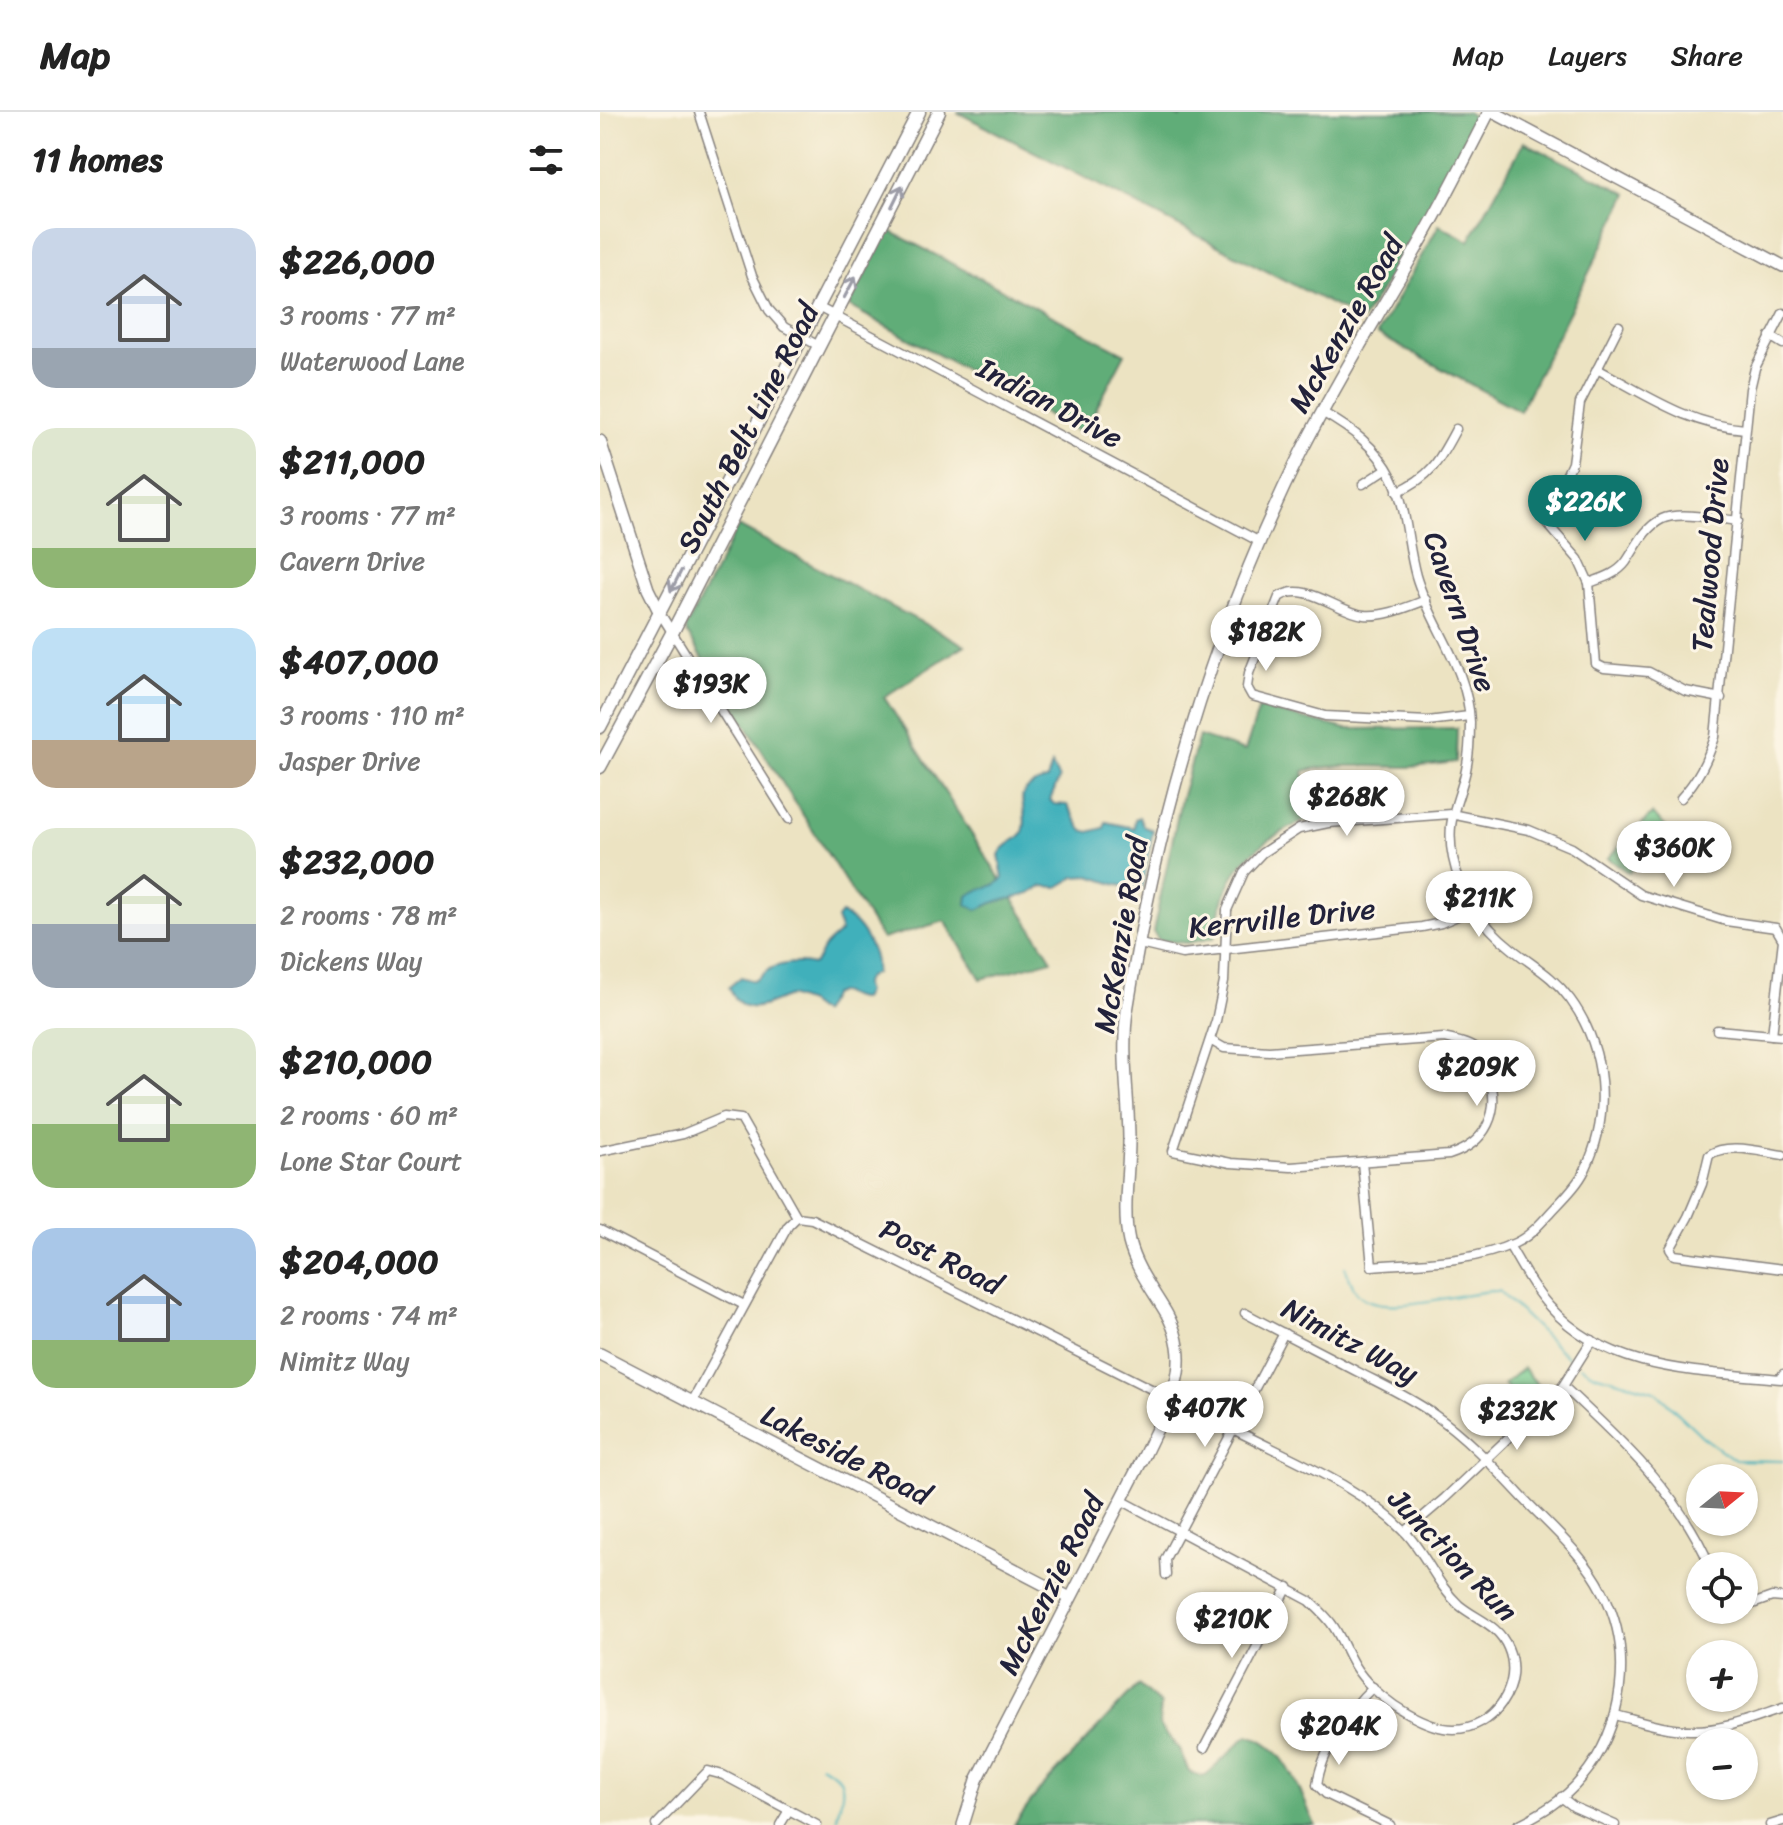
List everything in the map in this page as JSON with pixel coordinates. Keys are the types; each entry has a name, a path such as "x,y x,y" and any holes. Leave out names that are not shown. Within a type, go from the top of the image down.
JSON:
{"main road":[{"name":"South Belt Line Road","path":"600,727 919,112"},
{"name":"South Belt Line Road","path":"600,767 939,112"},
{"path":"896,154 912,163"}],"street":[{"path":"699,112 752,276 769,310 784,327 819,346"},
{"path":"1491,112 1783,266"},
{"name":"McKenzie Road","path":"963,1825 977,1780 1171,1399 1181,1364 1175,1328 1136,1264 1127,1224 1129,1140 1124,1034 1177,771 1209,670 1260,542 1322,412 1421,242 1491,112"},
{"name":"Indian Drive","path":"818,307 1260,542"},
{"name":"Tealwood Drive","path":"1681,798 1705,766 1715,737 1745,429 1755,368 1783,313"},
{"path":"1619,326 1580,403 1572,463 1545,521 1578,559 1589,583 1596,664 1604,668 1649,672 1685,691 1721,698"},
{"path":"1770,336 1783,344"},
{"path":"1597,369 1694,421 1745,429"},
{"name":"Cavern Drive","path":"1322,412 1354,430 1373,449 1386,469 1397,492 1417,578 1457,662 1469,716 1466,769 1449,826 1453,861 1474,909 1510,947 1552,976 1585,1022 1596,1048 1603,1092 1599,1128 1585,1171 1571,1192 1538,1226 1509,1245 1476,1256 1372,1266 1362,1162"},
{"path":"1397,492 1414,485 1433,470 1456,429"},
{"path":"600,441 603,461 648,589 660,613 789,819"},
{"path":"1363,484 1386,469"},
{"path":"1589,583 1614,574 1626,563 1647,530 1663,518 1675,516 1738,521"},
{"path":"1426,600 1400,610 1363,615 1306,594 1284,594 1279,597 1273,611 1249,673 1247,687 1252,696 1325,716 1428,721 1469,716"},
{"path":"1210,1040 1224,1048 1269,1051 1444,1038 1466,1044 1480,1052 1491,1079 1494,1102 1492,1118 1481,1135 1467,1147 1449,1155 1291,1167 1231,1163 1173,1151 1210,1040 1224,982 1227,910 1244,872 1262,853 1299,829 1328,823 1451,814 1529,830 1572,848 1641,895 1726,921 1776,928 1783,940 1772,1035"},
{"name":"Kerrville Drive","path":"1140,944 1182,954 1422,927 1441,923 1474,909"},
{"path":"1717,1030 1783,1036"},
{"path":"600,1151 683,1134 724,1117 741,1119 797,1217 788,1226 692,1402"},
{"path":"1783,1155 1718,1150 1709,1155 1702,1184 1670,1249 1674,1255 1783,1269"},
{"name":"Post Road","path":"797,1217 812,1219 1171,1399"},
{"path":"600,1230 744,1305"},
{"path":"1509,1245 1532,1285 1552,1310 1609,1351 1666,1368 1782,1376"},
{"name":"Nimitz Way","path":"1245,1313 1421,1406 1459,1434 1579,1556 1602,1589 1611,1609 1621,1655 1622,1684 1615,1715 1603,1747 1581,1780 1549,1808 1518,1825"},
{"path":"1166,1575 1165,1559 1284,1333"},
{"path":"1405,1532 1563,1386 1592,1340"},
{"name":"Lakeside Road","path":"600,1354 1070,1598"},
{"path":"1563,1386 1678,1507 1703,1552"},
{"name":"Junction Run","path":"1121,1500 1310,1601 1331,1623 1357,1670 1405,1713 1432,1726 1455,1729 1476,1725 1496,1712 1508,1692 1513,1670 1509,1648 1497,1629 1461,1606 1405,1532 1357,1494 1233,1429"},
{"path":"1204,1748 1288,1587"},
{"path":"1758,1602 1772,1597 1783,1598"},
{"path":"1373,1687 1347,1717 1318,1771 1317,1785 1326,1794 1390,1825"},
{"path":"1615,1715 1670,1729 1692,1731 1738,1723 1783,1708"},
{"path":"656,1825 708,1771 723,1775 817,1825"},
{"path":"1561,1797 1574,1807 1615,1825"},
{"path":"780,1825 789,1810"},
{"path":"1770,1825 1783,1821"}],"green space":[{"path":"957,112 1168,112 1180,118 1183,112 1467,112 1476,118 1413,239 1362,320"},
{"path":"1524,142 1628,194 1520,411 1377,334 1439,225 1469,241"},
{"path":"888,230 1125,354 1083,434 849,306"},
{"path":"738,526 965,645 884,697 1052,960 981,979 945,921 882,939 687,633 686,628"},
{"path":"1259,708 1346,729 1457,728 1456,762 1411,767 1341,766 1303,771 1312,817 1262,845 1242,864 1227,889 1214,938 1186,943 1159,940 1153,932 1181,799 1199,736 1245,751"},
{"path":"1652,814 1666,827 1643,851 1629,873 1608,858"},
{"path":"1523,1368 1538,1385 1519,1401 1504,1384"},
{"path":"1138,1685 1161,1705 1159,1725 1179,1749 1189,1772 1203,1777 1248,1735 1261,1740 1273,1749 1290,1771 1315,1825 1014,1825 1039,1791"}],"water":[{"path":"1052,765 1059,779 1050,800 1054,804 1067,805 1082,830 1089,832 1104,828 1106,822 1134,828 1135,819 1139,817 1144,827 1153,830 1142,888 1117,885 1090,876 1075,877 1058,887 1043,886 1030,894 992,903 978,910 967,905 968,896 1003,879 999,855 1023,832 1023,795 1034,784 1047,780"},
{"path":"841,914 861,930 874,956 875,973 865,980 866,992 862,999 832,994 821,1013 808,1003 789,996 756,1007 741,1004 735,997 729,987 741,977 754,981 780,965 813,965 825,946 841,931 837,919"}],"waterway":[{"path":"1345,1267 1355,1290 1366,1299 1382,1304 1422,1302 1499,1291 1571,1361"},
{"path":"1580,1366 1594,1374 1655,1391 1703,1437 1735,1460 1783,1461"},
{"path":"820,1765 841,1780 837,1818"}]}
